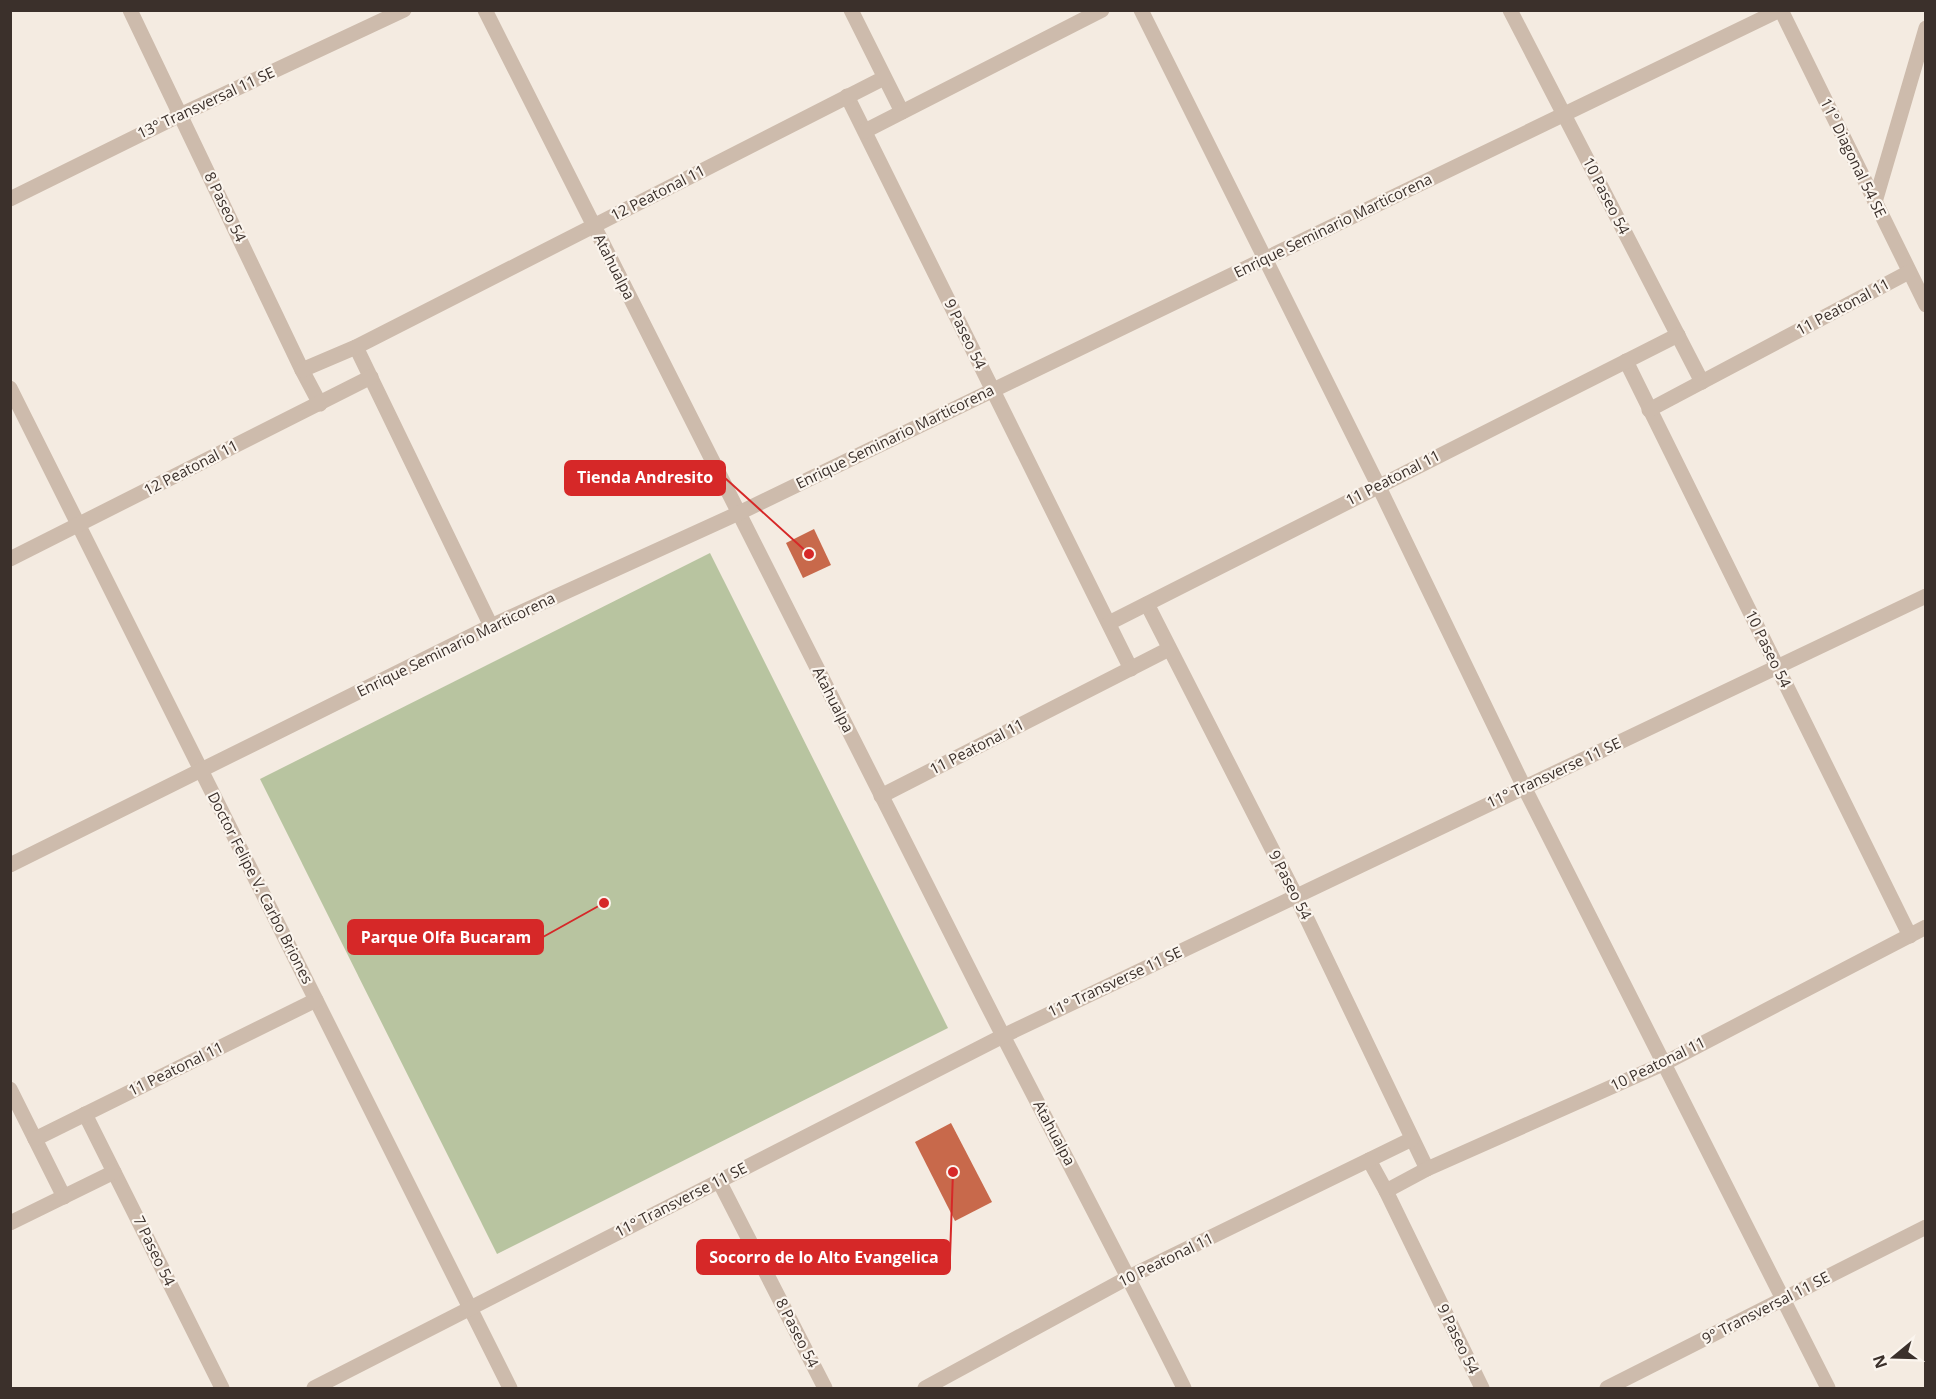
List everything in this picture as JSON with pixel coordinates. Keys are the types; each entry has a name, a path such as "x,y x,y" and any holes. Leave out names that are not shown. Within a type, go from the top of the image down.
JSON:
{"street":[{"name":"8 Paseo 54","path":"130,10 320,404"},
{"name":"13° Transversal 11 SE","path":"10,200 180,115 404,10"},
{"name":"Atahualpa","path":"485,10 881,796 1129,1277 1184,1389"},
{"path":"851,10 902,112"},
{"path":"865,131 1102,10"},
{"path":"1141,10 1378,485 1524,787 1828,1389"},
{"name":"10 Paseo 54","path":"1510,10 1702,382"},
{"name":"Enrique Seminario Marticorena","path":"10,865 491,626 739,513 1780,10"},
{"name":"11° Diagonal 54 SE","path":"1780,10 1926,305"},
{"path":"1875,202 1926,28"},
{"name":"12 Peatonal 11","path":"302,370 356,347 884,78"},
{"name":"9 Paseo 54","path":"847,96 1131,669"},
{"name":"11 Peatonal 11","path":"1649,410 1909,272"},
{"name":"11 Peatonal 11","path":"1109,623 1678,335"},
{"path":"356,347 491,626"},
{"name":"10 Paseo 54","path":"1626,361 1910,936"},
{"name":"12 Peatonal 11","path":"10,559 320,404 371,376"},
{"name":"Doctor Felipe V. Carbo Briones","path":"10,388 510,1389"},
{"name":"11° Transverse 11 SE","path":"314,1389 1003,1036 1926,596"},
{"name":"9 Paseo 54","path":"1147,604 1296,896 1427,1169"},
{"name":"11 Peatonal 11","path":"881,796 1169,649"},
{"name":"10 Peatonal 11","path":"1386,1191 1427,1169 1663,1064 1926,927"},
{"name":"11 Peatonal 11","path":"35,1139 316,1000"},
{"path":"10,1089 64,1197"},
{"name":"7 Paseo 54","path":"85,1114 222,1389"},
{"name":"10 Peatonal 11","path":"925,1389 1129,1277 1412,1138"},
{"name":"9 Paseo 54","path":"1369,1160 1482,1389"},
{"path":"10,1223 114,1172"},
{"name":"8 Paseo 54","path":"719,1181 825,1389"},
{"name":"9° Transversal 11 SE","path":"1607,1389 1926,1227"}],"green space":[{"path":"710,553 948,1028 497,1254 260,779"}],"building":[{"path":"814,529 831,565 803,578 786,543"},
{"path":"951,1123 992,1202 955,1221 915,1142"}],"place":[{"name":"Tienda Andresito","path":"809,554"},
{"name":"Parque Olfa Bucaram","path":"604,903"},
{"name":"Socorro de lo Alto Evangelica","path":"953,1172"}]}
